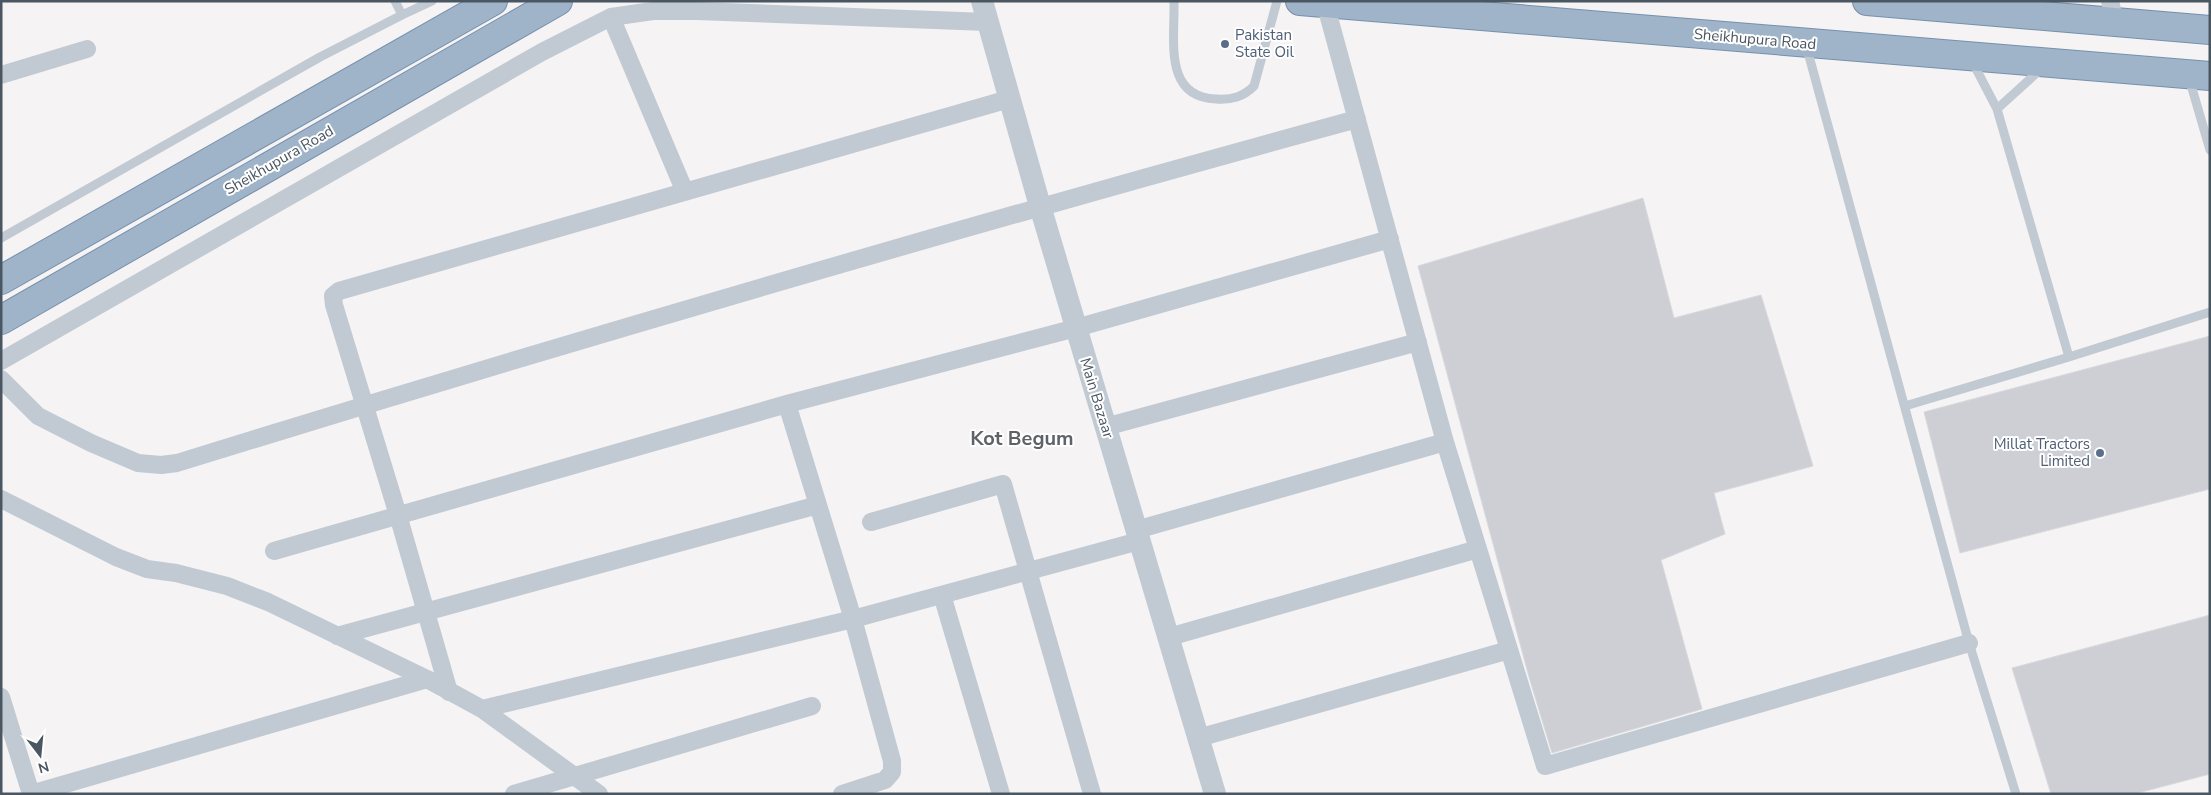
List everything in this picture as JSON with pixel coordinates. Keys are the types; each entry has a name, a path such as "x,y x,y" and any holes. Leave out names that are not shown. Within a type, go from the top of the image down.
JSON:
{"highway":[{"path":"1,280 493,1"},
{"name":"Sheikhupura Road","path":"1,320 558,1"},
{"path":"1867,1 2112,12 2210,30"},
{"name":"Sheikhupura Road","path":"1313,2 2199,76"}],"street":[{"path":"1313,2 1357,119 1445,442 1545,766 1969,643"},
{"path":"1,361 542,52 611,17 653,11 985,12"},
{"name":"Main Bazaar","path":"985,12 1040,206 1215,794"},
{"path":"611,17 685,192"},
{"path":"1,75 87,49"},
{"path":"449,692 398,515 334,305 333,296 339,291 1009,99"},
{"path":"1,379 38,416 91,443 138,463 161,465 177,463 365,405 1040,206 1357,119"},
{"path":"274,551 787,404 1076,328 1390,238"},
{"path":"1105,427 1418,342"},
{"path":"787,404 853,620 892,761 892,772 885,780 842,794"},
{"path":"482,709 853,620 1028,571 1138,535 1445,442"},
{"path":"871,522 1003,484 1092,794"},
{"path":"1,499 116,556 148,569 176,573 227,586 268,602 427,678 482,709 573,777 599,794"},
{"path":"337,636 818,505"},
{"path":"1168,637 1478,549"},
{"path":"942,595 1001,794"},
{"path":"1198,738 1509,650"},
{"path":"1,697 31,794 427,678"},
{"path":"514,794 812,706"}],"lane":[{"path":"395,1 402,15"},
{"path":"1,238 320,57 432,1"},
{"path":"1174,1 1176,71 1184,86 1193,95 1228,100 1246,94 1254,86 1277,1"},
{"path":"1805,43 1969,643 2016,794"},
{"path":"1970,56 1997,109 2069,357"},
{"path":"1997,109 2048,63"},
{"path":"2199,76 2210,150"},
{"path":"1905,406 2210,312"}],"building":[{"path":"1643,198 1674,318 1761,295 1813,466 1714,493 1725,534 1661,560 1702,709 1552,753 1529,677 1418,266"},
{"path":"2210,336 2210,489 1960,553 1924,412"},
{"path":"2210,615 2210,774 2134,794 2051,794 2012,668"}],"place":[{"name":"Pakistan State Oil","path":"1225,44"},
{"name":"Millat Tractors Limited","path":"2100,453"}],"district":[{"name":"Kot Begum","path":"1022,438"}]}
